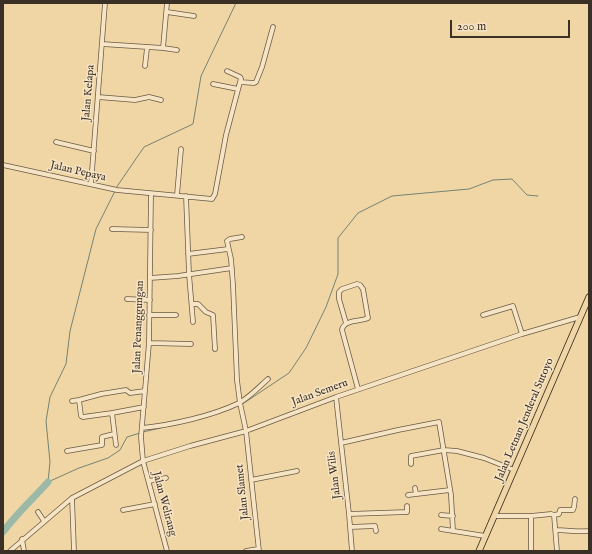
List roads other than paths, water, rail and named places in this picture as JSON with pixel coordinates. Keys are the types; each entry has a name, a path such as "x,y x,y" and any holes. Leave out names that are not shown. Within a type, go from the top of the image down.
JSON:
{"main road":[{"name":"Jalan Letnan Jenderal Sutoyo","path":"479,551 589,297"}],"street":[{"name":"Jalan Kelapa","path":"91,184 105,3"},
{"path":"163,48 167,3"},
{"path":"167,12 194,16"},
{"path":"240,82 254,83 257,81 273,27"},
{"path":"102,44 177,50"},
{"path":"145,66 147,48"},
{"path":"213,84 238,89 240,77 227,71"},
{"name":"Jalan Pepaya","path":"3,164 117,190 210,199 214,196 223,146 238,89"},
{"path":"98,97 136,100 149,97 160,100"},
{"path":"56,142 94,151"},
{"path":"177,195 181,149"},
{"name":"Jalan Penanggungan","path":"143,461 141,437 149,343 151,194"},
{"path":"186,196 189,274 193,322"},
{"path":"112,229 150,230"},
{"path":"188,254 228,248 228,240 242,237"},
{"name":"Jalan Slamet","path":"228,248 232,268 240,404 246,431 259,550"},
{"path":"150,278 232,268"},
{"path":"346,323 339,299 339,292 342,289 357,284 363,289 368,318 346,323 342,330 358,389"},
{"path":"127,300 150,300"},
{"path":"192,304 198,304 206,312 213,315 215,349"},
{"path":"483,315 513,306 522,334"},
{"path":"149,315 176,315"},
{"name":"Jalan Semeru","path":"10,551 22,539 72,498 143,461 190,446 246,431 336,396 522,334 580,317"},
{"path":"149,343 191,344"},
{"path":"142,429 178,422 240,404 268,379"},
{"path":"72,401 110,392 126,390 130,393 145,391"},
{"name":"Jalan Wilis","path":"336,396 352,551"},
{"path":"79,400 83,417 144,407"},
{"path":"112,413 116,444"},
{"path":"341,443 438,422 440,424 450,490 453,531"},
{"path":"68,451 102,445 102,437 114,434"},
{"path":"411,464 411,456 444,450 475,455 514,470"},
{"name":"Jalan Welirang","path":"143,461 167,551"},
{"path":"251,480 297,471"},
{"path":"149,482 166,478"},
{"path":"415,488 416,494"},
{"path":"408,495 450,490"},
{"path":"72,498 74,551"},
{"path":"494,516 559,514 560,510 573,510 575,499"},
{"path":"123,510 155,504"},
{"path":"349,514 407,512 407,506"},
{"path":"38,512 44,521"},
{"path":"441,515 453,516"},
{"path":"554,515 556,551"},
{"path":"531,516 531,551"},
{"path":"350,527 375,526 376,531"},
{"path":"441,530 485,536"},
{"path":"556,530 574,532 589,531"},
{"path":"22,539 24,551"},
{"path":"246,551 259,550"}],"waterway":[{"path":"116,188 144,147 193,124 201,76 236,3"},
{"path":"241,405 289,373 306,348 326,307 338,274 338,238 358,213 392,196 469,189 493,180 512,179 527,195 538,196"},
{"path":"48,482 50,462 46,421 50,397 66,364 70,331 96,229 115,191"},
{"path":"143,432 165,427"},
{"path":"48,482 79,468 108,458 120,450 127,437 140,433"},
{"path":"3,532 48,482"}]}
